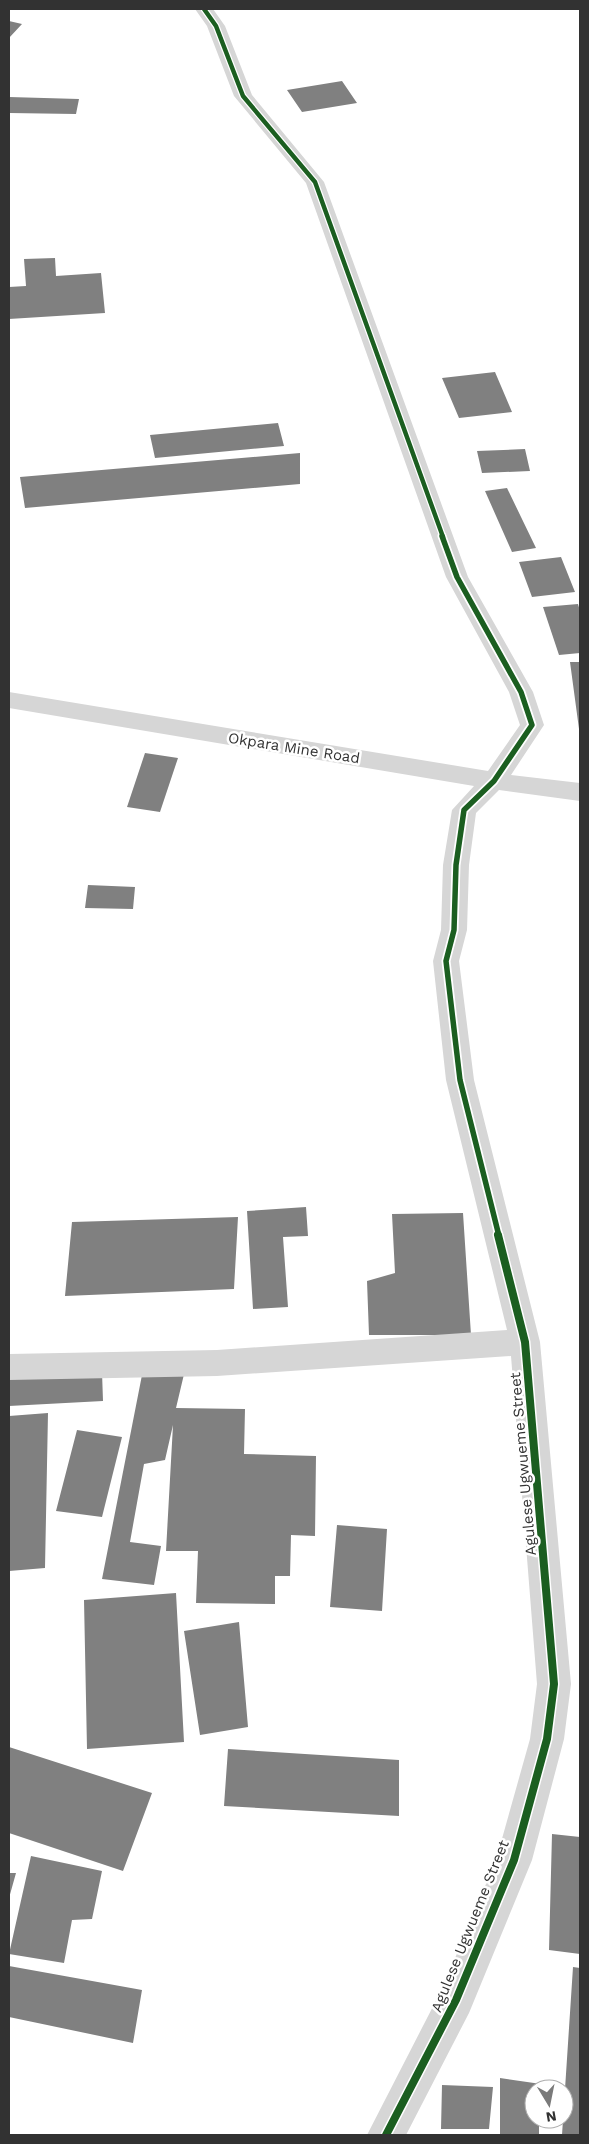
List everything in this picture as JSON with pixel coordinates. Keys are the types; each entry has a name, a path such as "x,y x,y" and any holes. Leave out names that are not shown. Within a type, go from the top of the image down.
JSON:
{"street":[{"name":"Agulese Ugwueme Street","path":"204,9 216,26 243,96 315,182 457,577 521,692 532,725 494,781 464,810 456,865 454,930 446,961 460,1080 525,1342 554,1684 547,1738 514,1860 456,2000 386,2135"},
{"name":"Okpara Mine Road","path":"9,700 494,781 580,792"},
{"path":"9,1367 217,1362 525,1342"}],"building":[{"path":"9,21 22,24 9,38"},
{"path":"342,81 357,103 302,112 287,90"},
{"path":"9,97 79,99 76,114 9,113"},
{"path":"55,258 56,276 101,273 105,313 9,319 9,287 26,286 24,259"},
{"path":"495,372 512,412 459,418 442,378"},
{"path":"278,423 284,446 155,458 150,435"},
{"path":"525,449 530,471 482,473 477,451"},
{"path":"300,453 300,484 25,508 20,477"},
{"path":"507,488 536,548 512,552 485,491"},
{"path":"561,557 575,592 532,597 519,562"},
{"path":"578,604 580,611 580,653 559,655 543,607"},
{"path":"570,662 580,662 580,729 579,729"},
{"path":"145,753 178,758 160,812 127,807"},
{"path":"88,885 135,887 133,909 85,908"},
{"path":"306,1207 308,1236 283,1237 288,1307 253,1309 247,1211"},
{"path":"463,1213 471,1335 369,1335 367,1281 395,1273 392,1214"},
{"path":"238,1217 234,1289 65,1296 72,1222"},
{"path":"185,1370 176,1408 245,1409 244,1454 316,1456 315,1536 291,1535 290,1576 275,1576 275,1604 196,1603 198,1551 166,1551 173,1425 165,1460 144,1464 130,1542 161,1546 154,1585 102,1579 142,1375"},
{"path":"102,1372 103,1401 9,1406 9,1373"},
{"path":"48,1413 45,1568 9,1571 9,1416"},
{"path":"77,1430 122,1437 102,1517 56,1511"},
{"path":"337,1525 387,1529 382,1611 330,1607"},
{"path":"176,1593 184,1742 87,1749 84,1600"},
{"path":"239,1622 248,1727 200,1735 184,1631"},
{"path":"9,1747 152,1793 123,1871 9,1833"},
{"path":"228,1749 399,1760 399,1816 224,1806"},
{"path":"552,1834 580,1837 580,1954 549,1950"},
{"path":"31,1856 102,1871 92,1919 72,1920 64,1963 9,1954"},
{"path":"9,1873 16,1873 9,1898"},
{"path":"9,1966 142,1990 133,2043 9,2017"},
{"path":"573,1967 580,1968 580,2135 562,2135 562,2129 574,2129 574,2079 566,2079"},
{"path":"500,2078 524,2082 524,2129 539,2129 539,2135 500,2135"},
{"path":"442,2085 493,2087 489,2129 441,2129"}],"cycle path":[{"path":"204,9 216,26 243,96 315,182 457,577 521,692 532,725 494,781 464,810 456,865 454,930 446,961 460,1080 525,1342 554,1684 547,1739 514,1860 456,2000 386,2135"}]}
